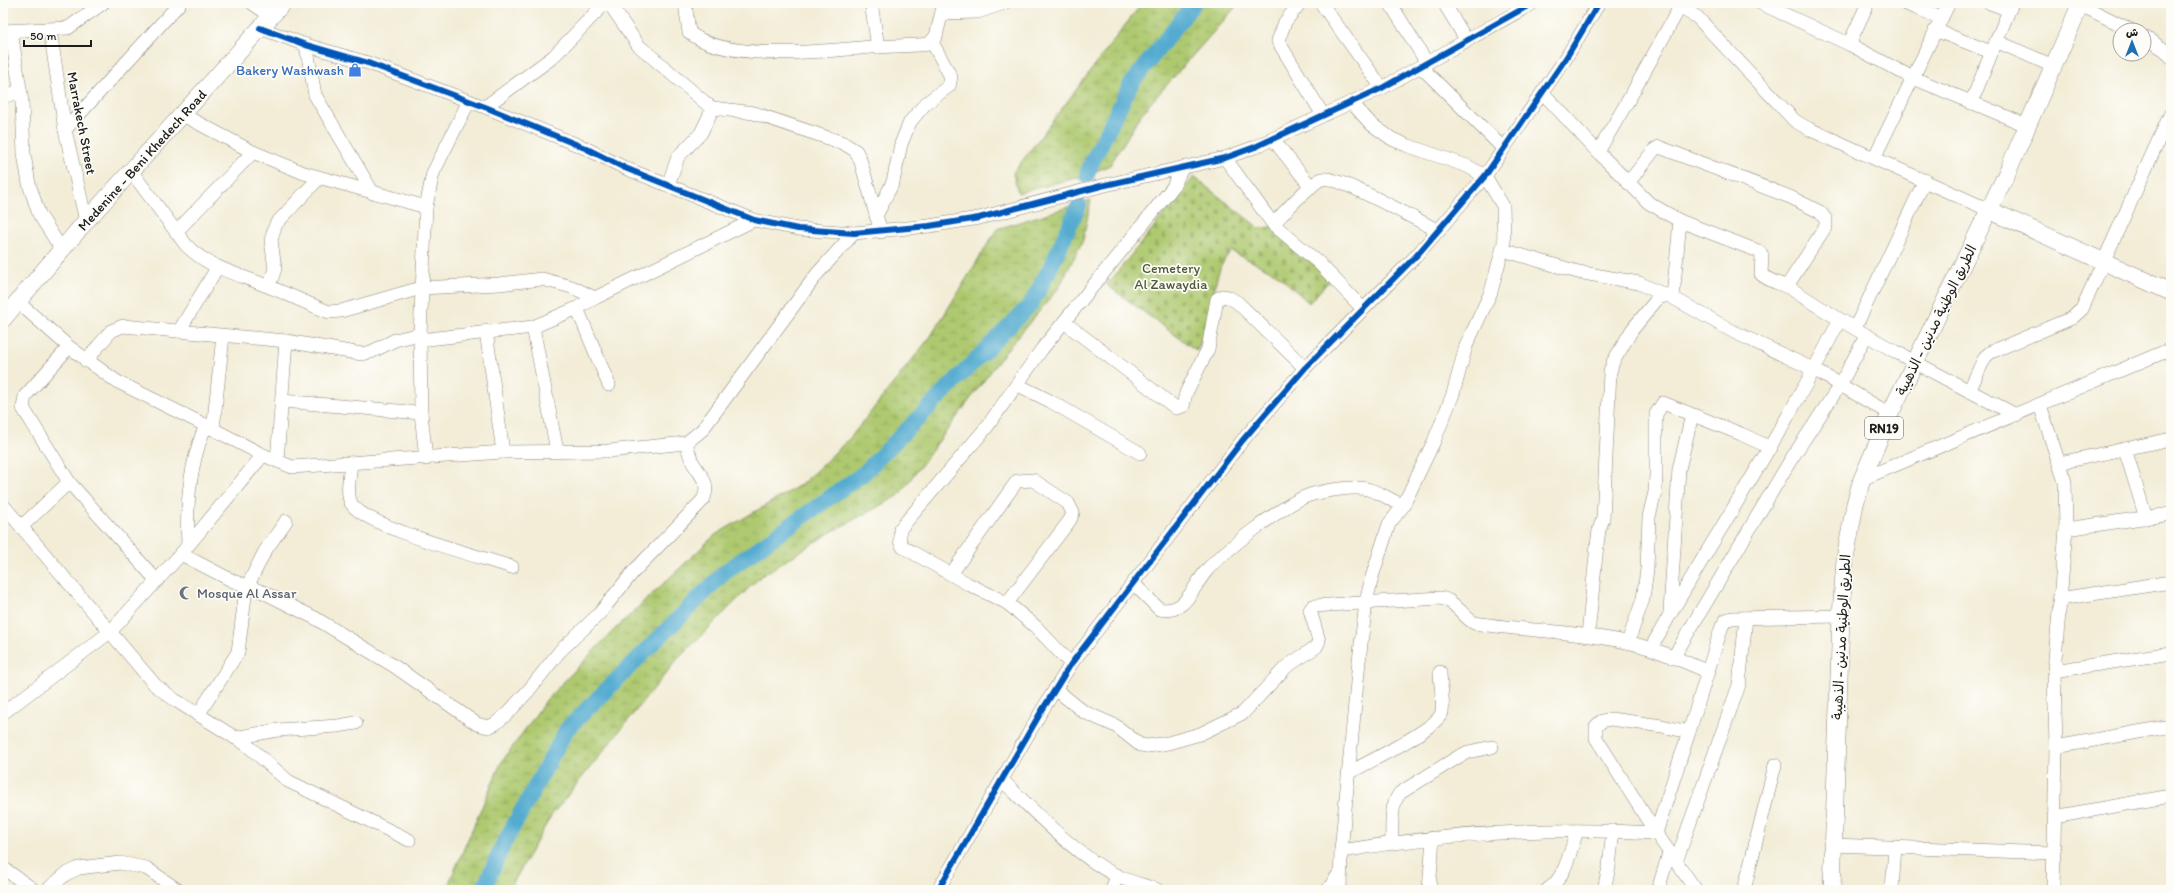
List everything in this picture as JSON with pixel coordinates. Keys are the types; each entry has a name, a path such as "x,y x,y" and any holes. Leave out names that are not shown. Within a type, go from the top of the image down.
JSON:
{"main road":[{"name":"Medenine - Beni Khedech Road","path":"3,319 86,222 283,3"},
{"name":"الطريق الوطنية مدنين - الذهيبة","path":"1832,890 1832,845 1841,616 1845,559 1849,530 1862,479 1890,414 1916,364 2006,175 2026,125 2081,4"},
{"path":"1989,210 2171,292"}],"street":[{"path":"62,250 39,214 29,184 24,154 20,91 7,31 68,28 103,3"},
{"path":"65,130 180,3"},
{"path":"252,3 266,22 306,46 368,62 485,107 585,148 625,168 754,220 798,229 854,233 881,232 979,218 1101,186 1226,158 1352,103 1382,88 1467,41 1518,7 1533,3"},
{"path":"685,3 689,32 704,40 727,48 793,53 878,47 901,47 932,42 936,36 943,8 978,12 1004,3"},
{"path":"871,3 878,47"},
{"path":"1300,3 1285,22 1278,41 1322,115"},
{"path":"1321,3 1382,88"},
{"path":"1390,3 1424,65 1503,148"},
{"path":"1444,3 1467,41"},
{"path":"938,890 1071,664 1242,441 1305,368 1439,231 1485,176 1503,148 1543,93 1599,3"},
{"path":"1849,44 1868,3"},
{"path":"1904,3 1941,18"},
{"path":"1874,158 1911,77 1949,3"},
{"path":"1971,103 1993,47 2011,7 1990,3"},
{"path":"1763,4 1849,44 1911,77 2026,125"},
{"path":"2081,4 2116,22"},
{"path":"485,107 553,57 613,5 638,45 708,105 713,108 754,113 850,147 856,151 860,159 881,232"},
{"path":"1598,152 1681,5 1697,17 1796,121 1809,129 1989,210"},
{"name":"Marrakech Street","path":"50,30 65,130 86,222"},
{"path":"1935,30 2053,66"},
{"path":"876,216 893,182 901,144 910,122 925,104 946,89 951,82 948,72 932,42"},
{"path":"2152,42 2165,50 2171,57"},
{"path":"306,46 314,95 373,193"},
{"path":"3,96 20,91"},
{"path":"1543,93 1598,152 1649,203 1680,221 1758,251 1762,255 1761,274 1764,277 1787,286 1839,321 1855,328 1866,336 1916,364 2016,415"},
{"path":"426,459 421,413 420,337 421,288 426,207 433,173 469,101"},
{"path":"1340,890 1340,872 1359,661 1366,602 1372,577 1389,524 1403,506 1434,441 1453,394 1466,346 1491,292 1503,250 1503,206 1485,176 1467,166 1406,145 1382,133 1352,103"},
{"path":"668,185 678,157 701,133 713,108"},
{"path":"1969,390 1985,357 1991,352 2072,318 2082,309 2102,262 2167,131 2171,113"},
{"path":"183,115 253,152 319,178 426,207"},
{"path":"1272,138 1311,187"},
{"path":"1628,183 1654,150 1659,147 1790,197 1820,212 1826,220 1826,226 1787,286"},
{"path":"177,231 253,152"},
{"path":"1226,158 1273,224 1319,263 1363,309"},
{"path":"1071,664 1035,626 1007,603 903,547 900,541 900,529 956,467 1018,385 1042,349 1173,187 1182,168"},
{"path":"131,172 177,231 186,245 196,255 217,268 235,272 324,310 335,312 421,288 500,284 542,279 572,287 595,298"},
{"path":"269,286 275,269 271,240 276,224 319,178"},
{"path":"1273,224 1311,187 1324,178 1338,180 1439,231"},
{"path":"1855,328 1925,180"},
{"path":"86,361 111,331 118,327 286,341 366,353 395,340 533,327 578,308 595,298 754,220"},
{"path":"1669,296 1680,221"},
{"path":"18,302 86,361 128,389 210,427 263,456 292,467 426,459 503,452 608,451 686,443 702,430 817,274 854,233"},
{"path":"1503,250 1578,272 1639,283 1669,296 1734,332 1815,370 1890,414"},
{"path":"179,331 217,268"},
{"path":"1064,322 1176,408 1183,406 1186,393 1208,349 1217,299 1222,296 1228,297 1237,302 1305,368"},
{"path":"1588,634 1597,544 1599,530 1604,519 1610,372 1613,362 1632,330 1658,298 1669,296"},
{"path":"578,308 608,385"},
{"path":"1651,648 1670,614 1771,448 1815,370 1839,321"},
{"path":"533,327 557,451"},
{"path":"486,331 503,452"},
{"path":"185,550 194,462 198,445 210,427 223,336"},
{"path":"1673,658 1790,461 1840,384 1866,336"},
{"path":"277,461 286,341"},
{"path":"69,347 25,396 23,403 26,413 69,482 157,581"},
{"path":"1862,479 2171,349"},
{"path":"1018,385 1050,401 1140,453"},
{"path":"282,401 421,413"},
{"path":"1628,642 1643,599 1647,569 1649,517 1656,486 1656,414 1662,403 1741,434 1771,448"},
{"path":"2040,405 2065,482 2066,529 2054,672 2056,747 2053,890"},
{"path":"1670,614 1679,469 1692,415"},
{"path":"2059,462 2171,439"},
{"path":"185,550 233,581 247,585 308,614 342,633 471,718 477,724 488,727 495,724 508,713 529,690 560,651 599,614 634,571 703,500 706,495 705,482 693,463 686,443"},
{"path":"2125,449 2146,518"},
{"path":"3,713 110,632 185,550 263,456"},
{"path":"351,463 350,500 357,510 373,520 420,538 512,567"},
{"path":"951,574 1017,481 1022,479 1033,480 1068,503 1073,513 1070,520 1007,603"},
{"path":"21,527 69,482"},
{"path":"1133,583 1159,609 1174,610 1182,604 1206,571 1219,558 1274,516 1305,496 1336,490 1366,488 1403,506"},
{"path":"3,505 155,684 198,715 247,745 288,781 409,840"},
{"path":"2066,529 2171,514"},
{"path":"198,715 238,652 247,585 265,551 286,521"},
{"path":"2059,599 2171,582"},
{"path":"1055,689 1084,712 1116,726 1140,745 1148,746 1168,743 1200,734 1247,710 1286,667 1319,644 1310,610 1313,606 1440,598 1448,599 1458,611 1474,623 1588,634 1628,642 1651,648 1709,672"},
{"path":"1656,833 1709,672 1722,626 1726,620 1732,618 1841,616"},
{"path":"1658,890 1672,858 1739,684 1746,618"},
{"path":"2054,672 2171,653"},
{"path":"1350,772 1422,731 1439,718 1442,711 1440,672"},
{"path":"1689,732 1662,726 1611,719 1602,721 1596,726 1596,738 1672,858 1696,890"},
{"path":"235,738 278,730 338,726 356,723"},
{"path":"2056,747 2171,726"},
{"path":"1392,842 1393,807 1395,799 1400,793 1458,757 1468,752 1492,747"},
{"path":"1744,890 1775,765"},
{"path":"1002,780 1093,860 1117,875 1158,890"},
{"path":"2054,817 2171,796"},
{"path":"1342,851 1392,842 1434,838 1577,831 1656,833"},
{"path":"1547,890 1557,881 1563,871 1577,831"},
{"path":"1604,890 1609,867 1613,831"},
{"path":"1429,890 1434,838"},
{"path":"1832,845 2053,853"},
{"path":"1892,890 1895,847"},
{"path":"47,890 66,874 78,868 120,863 146,868 178,890"},
{"path":"4,867 34,890"},
{"path":"1328,890 1340,872"},
{"path":"1112,890 1117,875"}],"green space":[{"path":"1142,3 1239,3 1142,113 1110,165 1087,175 1018,193 1013,173"},
{"name":"Cemetery Al Zawaydia","path":"1194,177 1259,228 1273,227 1330,280 1309,303 1277,274 1231,251 1226,257 1219,271 1210,315 1197,351 1107,285"},
{"path":"1091,200 1083,240 1058,289 1009,347 898,496 831,532 761,576 675,662 551,816 509,890 446,890 501,763 547,699 613,631 715,535 802,484 850,438 931,336 997,229"}],"waterway":[{"path":"1087,175 1090,166 1131,84 1194,3"},
{"path":"483,890 503,845 567,729 725,572 864,473 1031,304 1051,266 1079,205"}],"cycle path":[{"path":"260,28 306,45 368,63 485,107 585,148 625,168 754,220 798,229 854,233 929,226 979,218 1101,186 1225,158 1255,147 1382,88 1533,3"},
{"path":"938,890 1041,712 1071,664 1242,441 1305,368 1417,255 1485,176 1566,58 1599,3"}],"place":[{"name":"Bakery Washwash","path":"355,70"},
{"name":"Mosque Al Assar","path":"186,593"}]}
